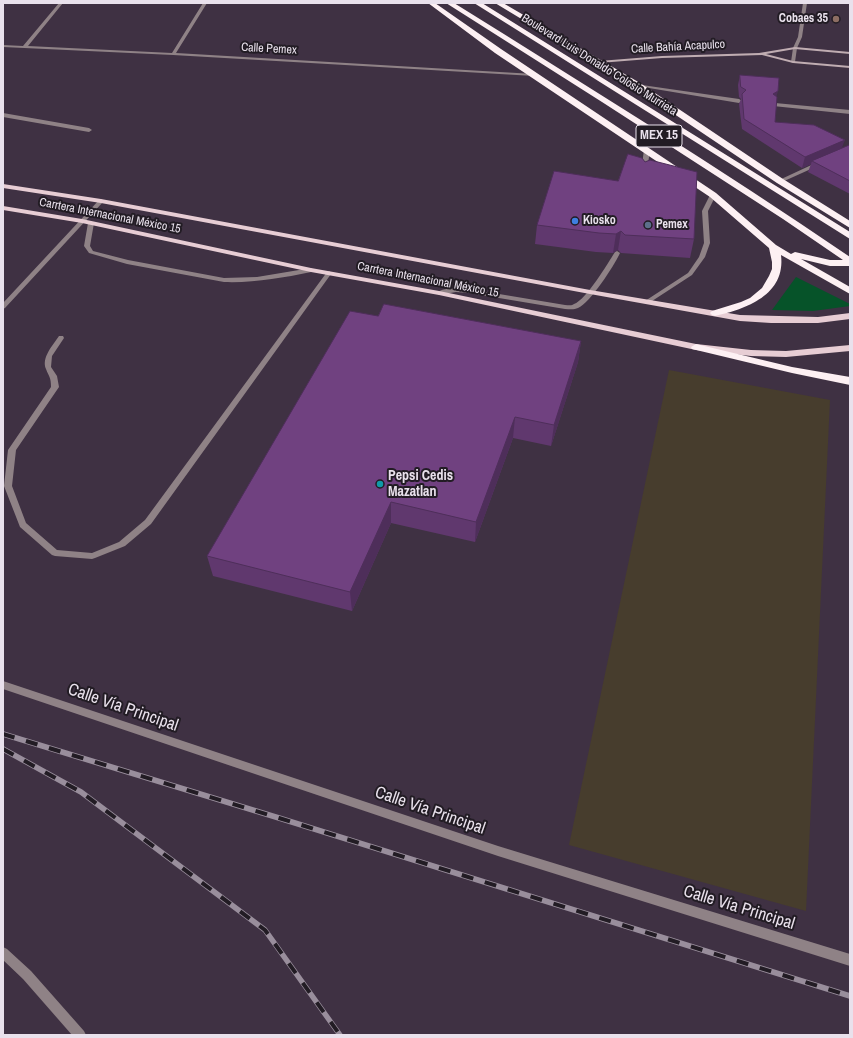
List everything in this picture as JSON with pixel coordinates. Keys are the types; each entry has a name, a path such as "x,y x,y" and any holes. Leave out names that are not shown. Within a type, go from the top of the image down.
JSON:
{"highway":[{"name":"MEX 15","path":"431,3 498,51 713,195 773,247 850,291"},
{"name":"Boulevard Luis Donaldo Colosio Murrieta","path":"449,3 466,15 605,100 786,217 850,262"},
{"name":"Boulevard Luis Donaldo Colosio Murrieta","path":"477,3 850,236"},
{"path":"498,3 637,85 780,181 850,224"},
{"path":"773,247 800,257 830,263 850,262"},
{"path":"715,313 733,309 754,300 765,290 778,267 777,253 773,247"},
{"path":"696,347 792,370 850,381"}],"main road":[{"name":"Carrtera Internacional México 15","path":"3,186 101,201 590,292 740,318 771,320 818,320 850,316"},
{"name":"Carrtera Internacional México 15","path":"3,208 82,221 311,270 439,293 696,347 751,353 786,354 850,348"}],"street":[{"path":"24,47 62,3"},
{"path":"173,54 205,3"},
{"path":"793,62 795,48 800,37 805,3"},
{"name":"Calle Pemex","path":"3,46 173,54 534,75"},
{"name":"Calle Bahía Acapulco","path":"599,62 662,57 759,54 795,48 850,53"},
{"name":"Calle Bahía Acapulco","path":"759,54 793,62 850,67"},
{"path":"637,85 739,102"},
{"path":"775,105 850,112"},
{"path":"3,115 89,130"},
{"path":"643,177 647,150"},
{"path":"780,181 829,159"},
{"path":"647,302 690,274 702,257 707,243 705,211 713,195"},
{"path":"3,306 101,201"},
{"path":"91,223 87,246 91,252 126,262 224,280 240,281 269,279 311,270"},
{"path":"439,293 456,290 469,291 565,308 575,307 583,302 612,263 617,253"},
{"path":"61,338 48,356 48,367 54,376 55,387 12,450 8,486 23,525 55,553 92,556 122,544 148,522 329,273"},
{"name":"Calle Vía Principal","path":"3,685 498,851 850,960"},
{"path":"3,953 27,975 80,1035"}],"shaded area":[{"path":"669,370 830,400 806,911 569,845"}],"green space":[{"path":"796,277 850,304 850,306 813,311 772,310"}],"building":[{"path":"740,75 779,78 778,91 773,94 777,97 775,122 814,125 845,140 805,157 744,119 742,94 746,90 741,87"},
{"path":"850,145 850,181 812,161"},
{"path":"628,154 642,158 645,162 650,160 697,172 694,239 625,235 621,231 616,234 599,233 537,225 554,171 618,181"},
{"name":"Pepsi Cedis Mazatlan","path":"384,304 581,341 554,425 515,417 476,522 391,502 350,592 207,556 350,311 378,316"}],"railway":[{"path":"3,734 279,818 850,996"},
{"path":"3,749 81,792 265,930 340,1035"}],"place":[{"name":"Cobaes 35","path":"836,19"},
{"name":"Kiosko","path":"575,221"},
{"name":"Pemex","path":"648,225"},
{"name":"Pepsi Cedis Mazatlan","path":"380,484"}]}
